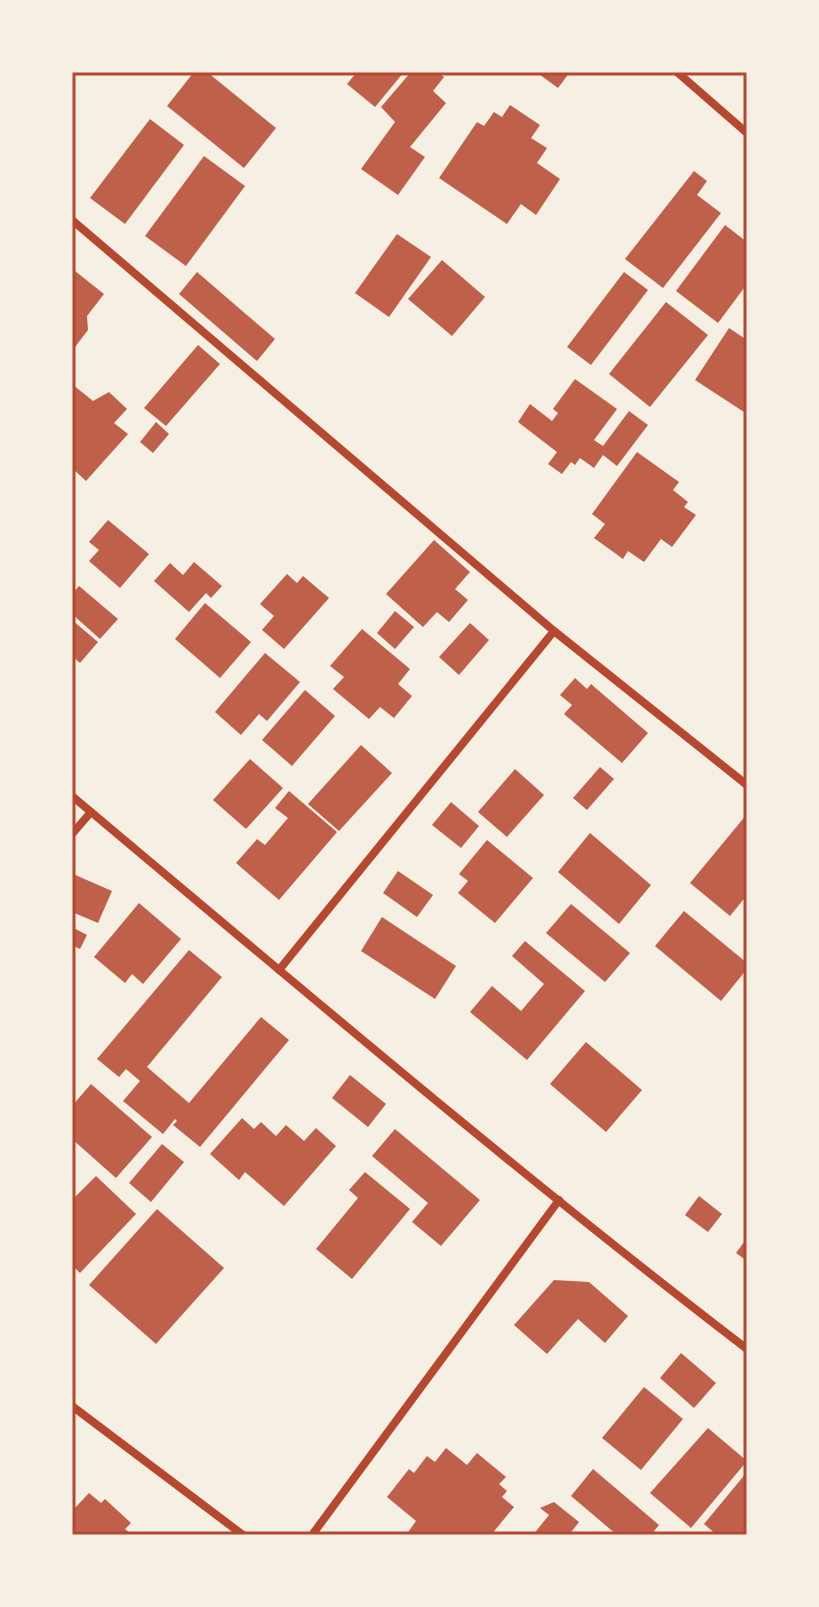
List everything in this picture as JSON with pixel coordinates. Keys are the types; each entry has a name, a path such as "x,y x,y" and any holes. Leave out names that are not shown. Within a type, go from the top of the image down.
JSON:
{"street":[{"path":"677,72 747,133"},
{"path":"72,220 554,631 747,785"},
{"path":"279,970 554,631"},
{"path":"72,796 559,1200 747,1349"},
{"path":"72,834 91,812"},
{"path":"312,1535 559,1200"},
{"path":"72,1406 243,1535"}],"building":[{"path":"194,72 207,72 276,128 244,168 167,106"},
{"path":"357,72 404,72 375,107 347,84"},
{"path":"411,72 437,72 444,77 433,91 446,103 410,147 425,157 398,195 361,169 395,122 381,107"},
{"path":"536,72 570,72 558,88"},
{"path":"510,105 540,125 531,138 547,148 537,163 560,179 536,215 521,204 507,224 439,178 477,122 484,126 494,112 502,117"},
{"path":"150,119 184,145 125,224 90,198"},
{"path":"204,156 245,186 186,266 145,236"},
{"path":"694,171 707,181 697,195 721,213 663,288 625,259"},
{"path":"725,225 747,242 747,284 718,323 676,291"},
{"path":"397,234 431,257 389,317 355,293"},
{"path":"442,260 485,297 452,336 408,299"},
{"path":"75,271 104,294 87,316 88,330 72,351 72,275"},
{"path":"197,272 275,339 257,361 179,294"},
{"path":"624,272 648,290 591,365 567,347"},
{"path":"666,302 708,335 650,407 609,374"},
{"path":"729,328 744,338 747,334 747,414 695,380"},
{"path":"198,345 220,364 166,426 144,408"},
{"path":"575,379 617,409 594,440 603,446 629,411 648,425 617,466 603,455 594,468 580,458 575,465 571,462 562,474 548,464 557,452 518,422 530,404 552,421 558,413 553,409"},
{"path":"72,384 93,401 109,392 127,409 114,423 128,434 86,481 72,468"},
{"path":"156,422 169,434 153,453 140,442"},
{"path":"637,452 679,482 673,490 688,502 684,507 696,515 672,547 661,539 644,562 628,551 623,559 594,538 605,524 592,514"},
{"path":"108,520 149,554 120,588 89,561 99,550 89,542"},
{"path":"434,540 470,572 455,589 468,600 449,622 437,612 423,627 386,594"},
{"path":"194,562 222,586 211,598 206,593 189,612 154,581 170,563 183,575"},
{"path":"287,574 297,583 303,576 329,598 284,649 262,630 274,616 260,604"},
{"path":"79,586 118,619 100,639 72,614 72,594"},
{"path":"205,603 251,642 220,678 175,639"},
{"path":"395,611 414,627 395,649 377,633"},
{"path":"72,620 98,642 80,663 72,656"},
{"path":"470,623 489,640 459,675 439,657"},
{"path":"362,629 410,669 398,684 412,696 394,718 380,707 369,719 333,689 344,677 330,666"},
{"path":"265,653 300,682 267,721 259,714 241,735 215,712"},
{"path":"575,678 587,689 591,684 648,733 622,763 564,714 572,705 560,695"},
{"path":"305,690 335,716 292,766 262,740"},
{"path":"361,745 392,773 339,831 308,804"},
{"path":"250,759 283,788 246,829 213,800"},
{"path":"600,767 614,779 587,810 573,798"},
{"path":"515,769 544,795 507,837 478,812"},
{"path":"289,791 337,832 279,900 236,863 257,839 265,845 288,818 275,808"},
{"path":"451,802 479,826 461,848 432,825"},
{"path":"747,814 747,895 730,916 690,883"},
{"path":"590,833 651,885 619,924 558,872"},
{"path":"487,840 533,878 495,923 458,893 468,881 459,874"},
{"path":"398,871 433,895 417,917 383,893"},
{"path":"73,874 112,891 98,923 72,912"},
{"path":"139,903 181,939 143,984 132,974 125,983 94,957"},
{"path":"571,904 630,953 605,982 546,933"},
{"path":"684,911 747,963 747,969 721,1001 655,946"},
{"path":"382,917 456,966 435,999 361,951"},
{"path":"72,927 87,935 80,949 72,945"},
{"path":"525,941 585,991 527,1060 470,1012 492,986 521,1011 544,984 512,956"},
{"path":"189,950 222,977 147,1067 189,1103 261,1017 289,1040 200,1147 173,1125 177,1121 175,1119 163,1134 123,1101 140,1081 126,1069 119,1077 97,1059"},
{"path":"586,1042 642,1090 606,1132 550,1084"},
{"path":"350,1075 386,1104 368,1127 332,1098"},
{"path":"91,1084 152,1137 116,1178 72,1139 72,1106"},
{"path":"242,1118 254,1129 261,1122 276,1136 286,1125 304,1141 316,1128 336,1146 284,1206 245,1172 239,1180 210,1154"},
{"path":"395,1129 480,1200 441,1246 412,1222 428,1203 372,1156"},
{"path":"162,1144 184,1162 151,1202 129,1183"},
{"path":"365,1172 410,1209 352,1279 316,1249 358,1198 349,1190"},
{"path":"96,1176 136,1214 80,1273 72,1265 72,1200"},
{"path":"699,1196 722,1214 708,1232 685,1215"},
{"path":"157,1209 224,1268 156,1344 89,1285"},
{"path":"747,1238 747,1261 736,1253"},
{"path":"554,1280 589,1282 628,1316 605,1343 578,1319 547,1354 514,1325"},
{"path":"681,1353 716,1383 694,1408 660,1378"},
{"path":"644,1387 683,1419 641,1470 602,1438"},
{"path":"708,1428 747,1461 691,1528 650,1493"},
{"path":"446,1448 467,1465 477,1453 506,1477 499,1484 507,1491 502,1497 514,1507 491,1535 406,1535 416,1521 387,1497 409,1469 414,1473 427,1456 435,1462"},
{"path":"593,1469 659,1525 651,1535 617,1535 571,1496"},
{"path":"747,1472 747,1535 717,1535 704,1524"},
{"path":"89,1493 101,1503 105,1499 131,1523 125,1529 132,1535 72,1535 72,1511"},
{"path":"554,1502 579,1522 569,1535 533,1535 549,1515 540,1508"}]}
